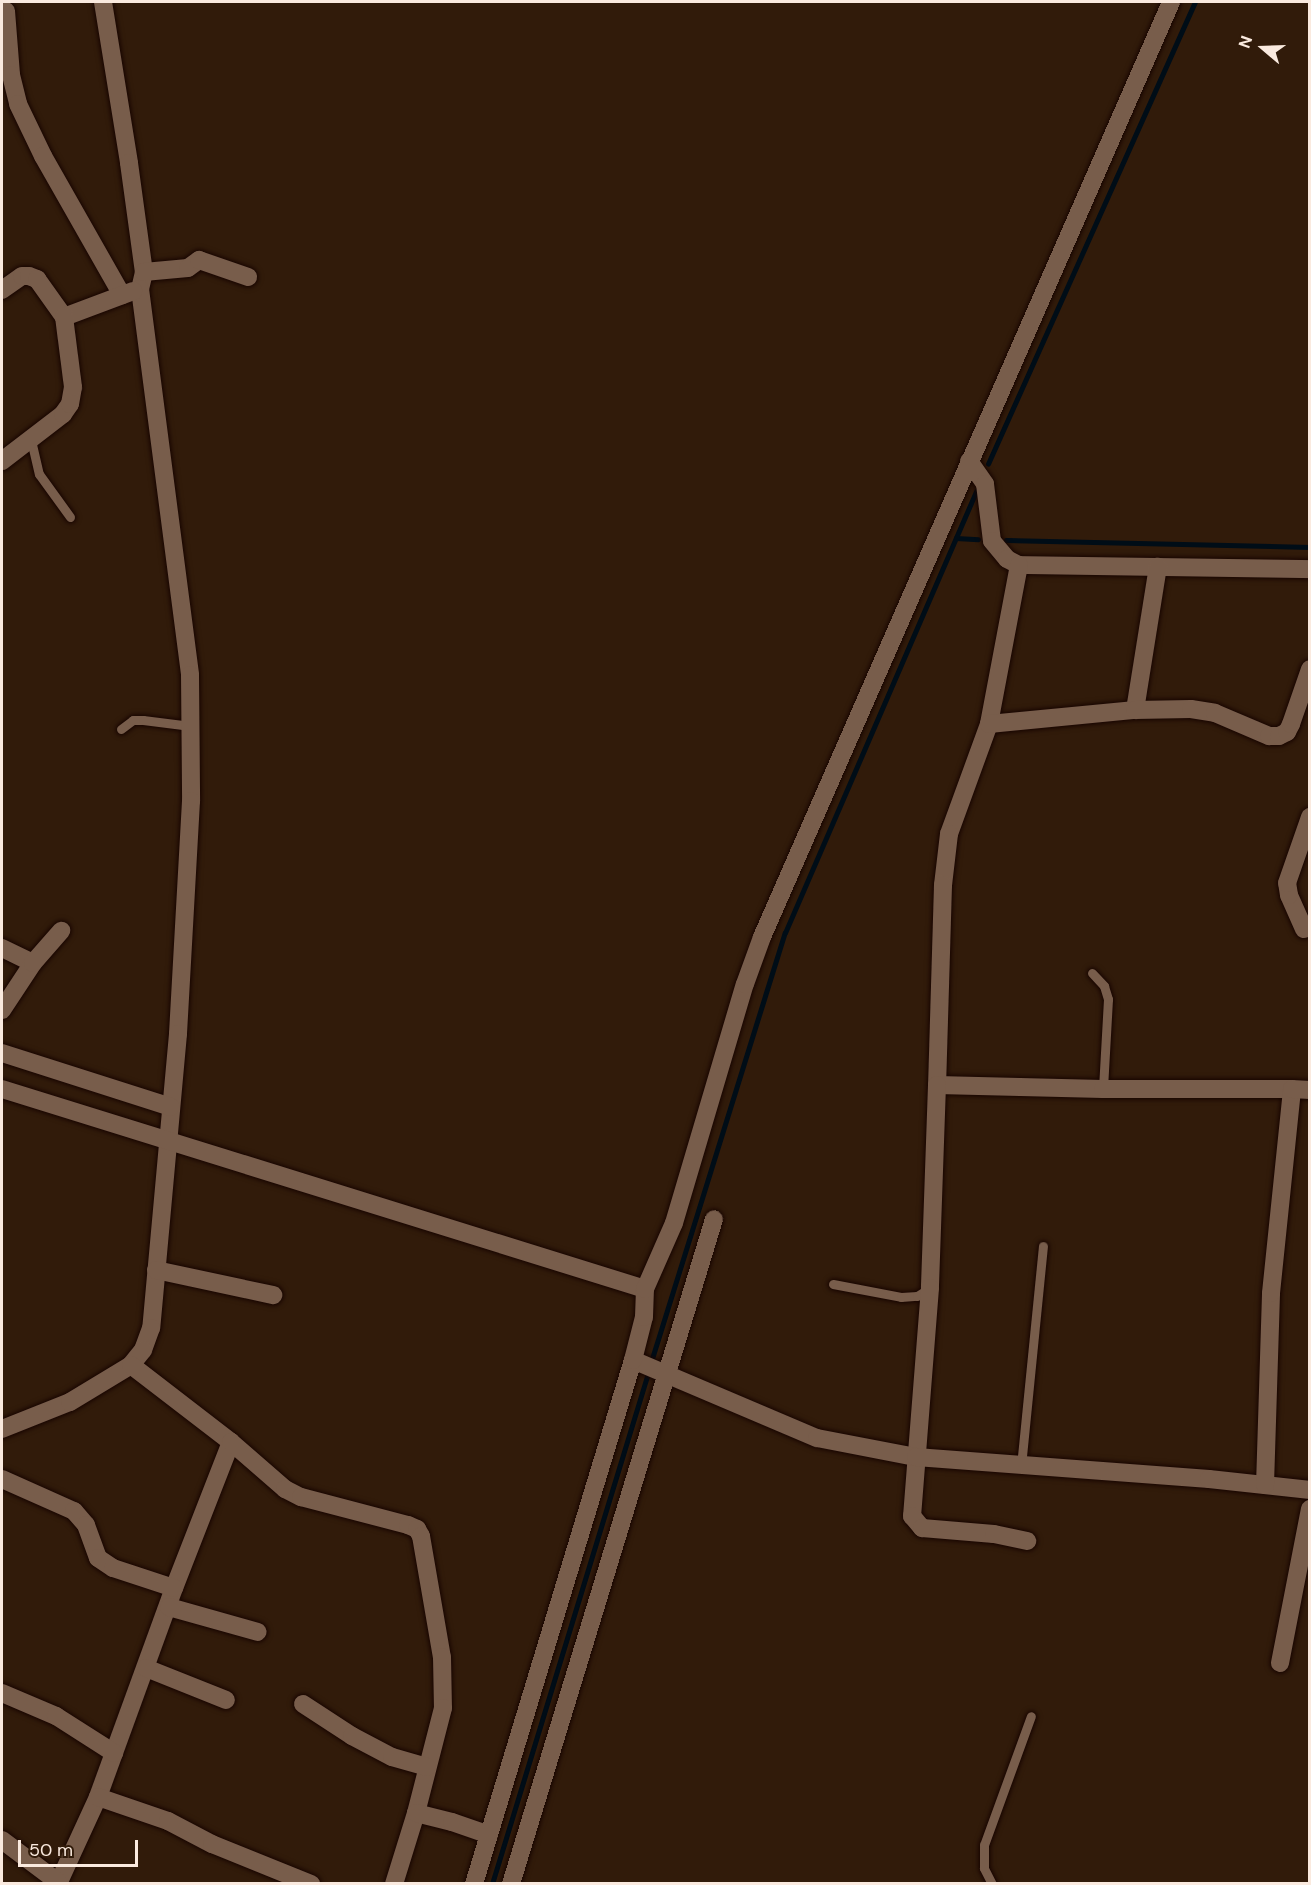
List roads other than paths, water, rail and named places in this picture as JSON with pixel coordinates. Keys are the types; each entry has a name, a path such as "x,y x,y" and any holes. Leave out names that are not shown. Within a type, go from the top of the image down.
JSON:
{"street":[{"path":"2,1429 70,1402 131,1365 143,1350 151,1328 178,1034 189,824 190,675 129,163 103,2"},
{"path":"474,1884 633,1360 644,1317 645,1289 674,1223 745,984 762,938 1171,2"},
{"path":"5,9 11,75 18,104 43,156 122,295"},
{"path":"64,316 122,295 142,281 188,268 199,261 248,277"},
{"path":"2,290 22,276 30,276 37,279 64,316 73,396 63,414 2,461"},
{"path":"969,461 986,484 992,541 1007,559 1018,565 1310,569"},
{"path":"1018,565 989,724 949,834 943,885 930,1288 912,1515 916,1524 930,1529 994,1534 1027,1541"},
{"path":"1135,710 1158,567"},
{"path":"989,724 1135,710 1201,710 1269,736 1279,736 1287,732 1304,704 1310,669"},
{"path":"1304,929 1289,895 1287,883 1310,817"},
{"path":"2,1010 33,963 61,931"},
{"path":"2,948 33,963"},
{"path":"2,1053 171,1110"},
{"path":"937,1085 1301,1090 1271,1293 1265,1485"},
{"path":"2,1089 168,1136 645,1289"},
{"path":"511,1884 714,1219"},
{"path":"156,1270 273,1295"},
{"path":"633,1360 817,1438 916,1456 1310,1490"},
{"path":"131,1365 231,1442 285,1489 301,1497 417,1529 421,1536 442,1657 443,1708 416,1813 394,1884"},
{"path":"2,1840 58,1883 98,1797 174,1588 231,1442"},
{"path":"2,1479 74,1511 86,1525 98,1558 113,1568 174,1588"},
{"path":"1280,1663 1310,1509"},
{"path":"169,1607 258,1632"},
{"path":"146,1668 226,1700"},
{"path":"2,1693 56,1716 114,1753"},
{"path":"303,1704 352,1736 392,1757 427,1767"},
{"path":"98,1797 168,1821 213,1844 311,1884"},
{"path":"416,1813 489,1835"}],"lane":[{"path":"31,440 39,474 70,517"},
{"path":"121,729 133,720 191,726"},
{"path":"1092,973 1104,986 1108,999 1103,1089"},
{"path":"1021,1466 1043,1246"},
{"path":"834,1284 902,1297 917,1296 930,1288"},
{"path":"992,1884 984,1868 984,1845 1031,1716"}],"waterway":[{"path":"988,464 1195,2"},
{"path":"651,1362 785,933 976,492"},
{"path":"956,538 978,539"},
{"path":"1006,540 1310,547"},
{"path":"492,1884 648,1373"}]}
